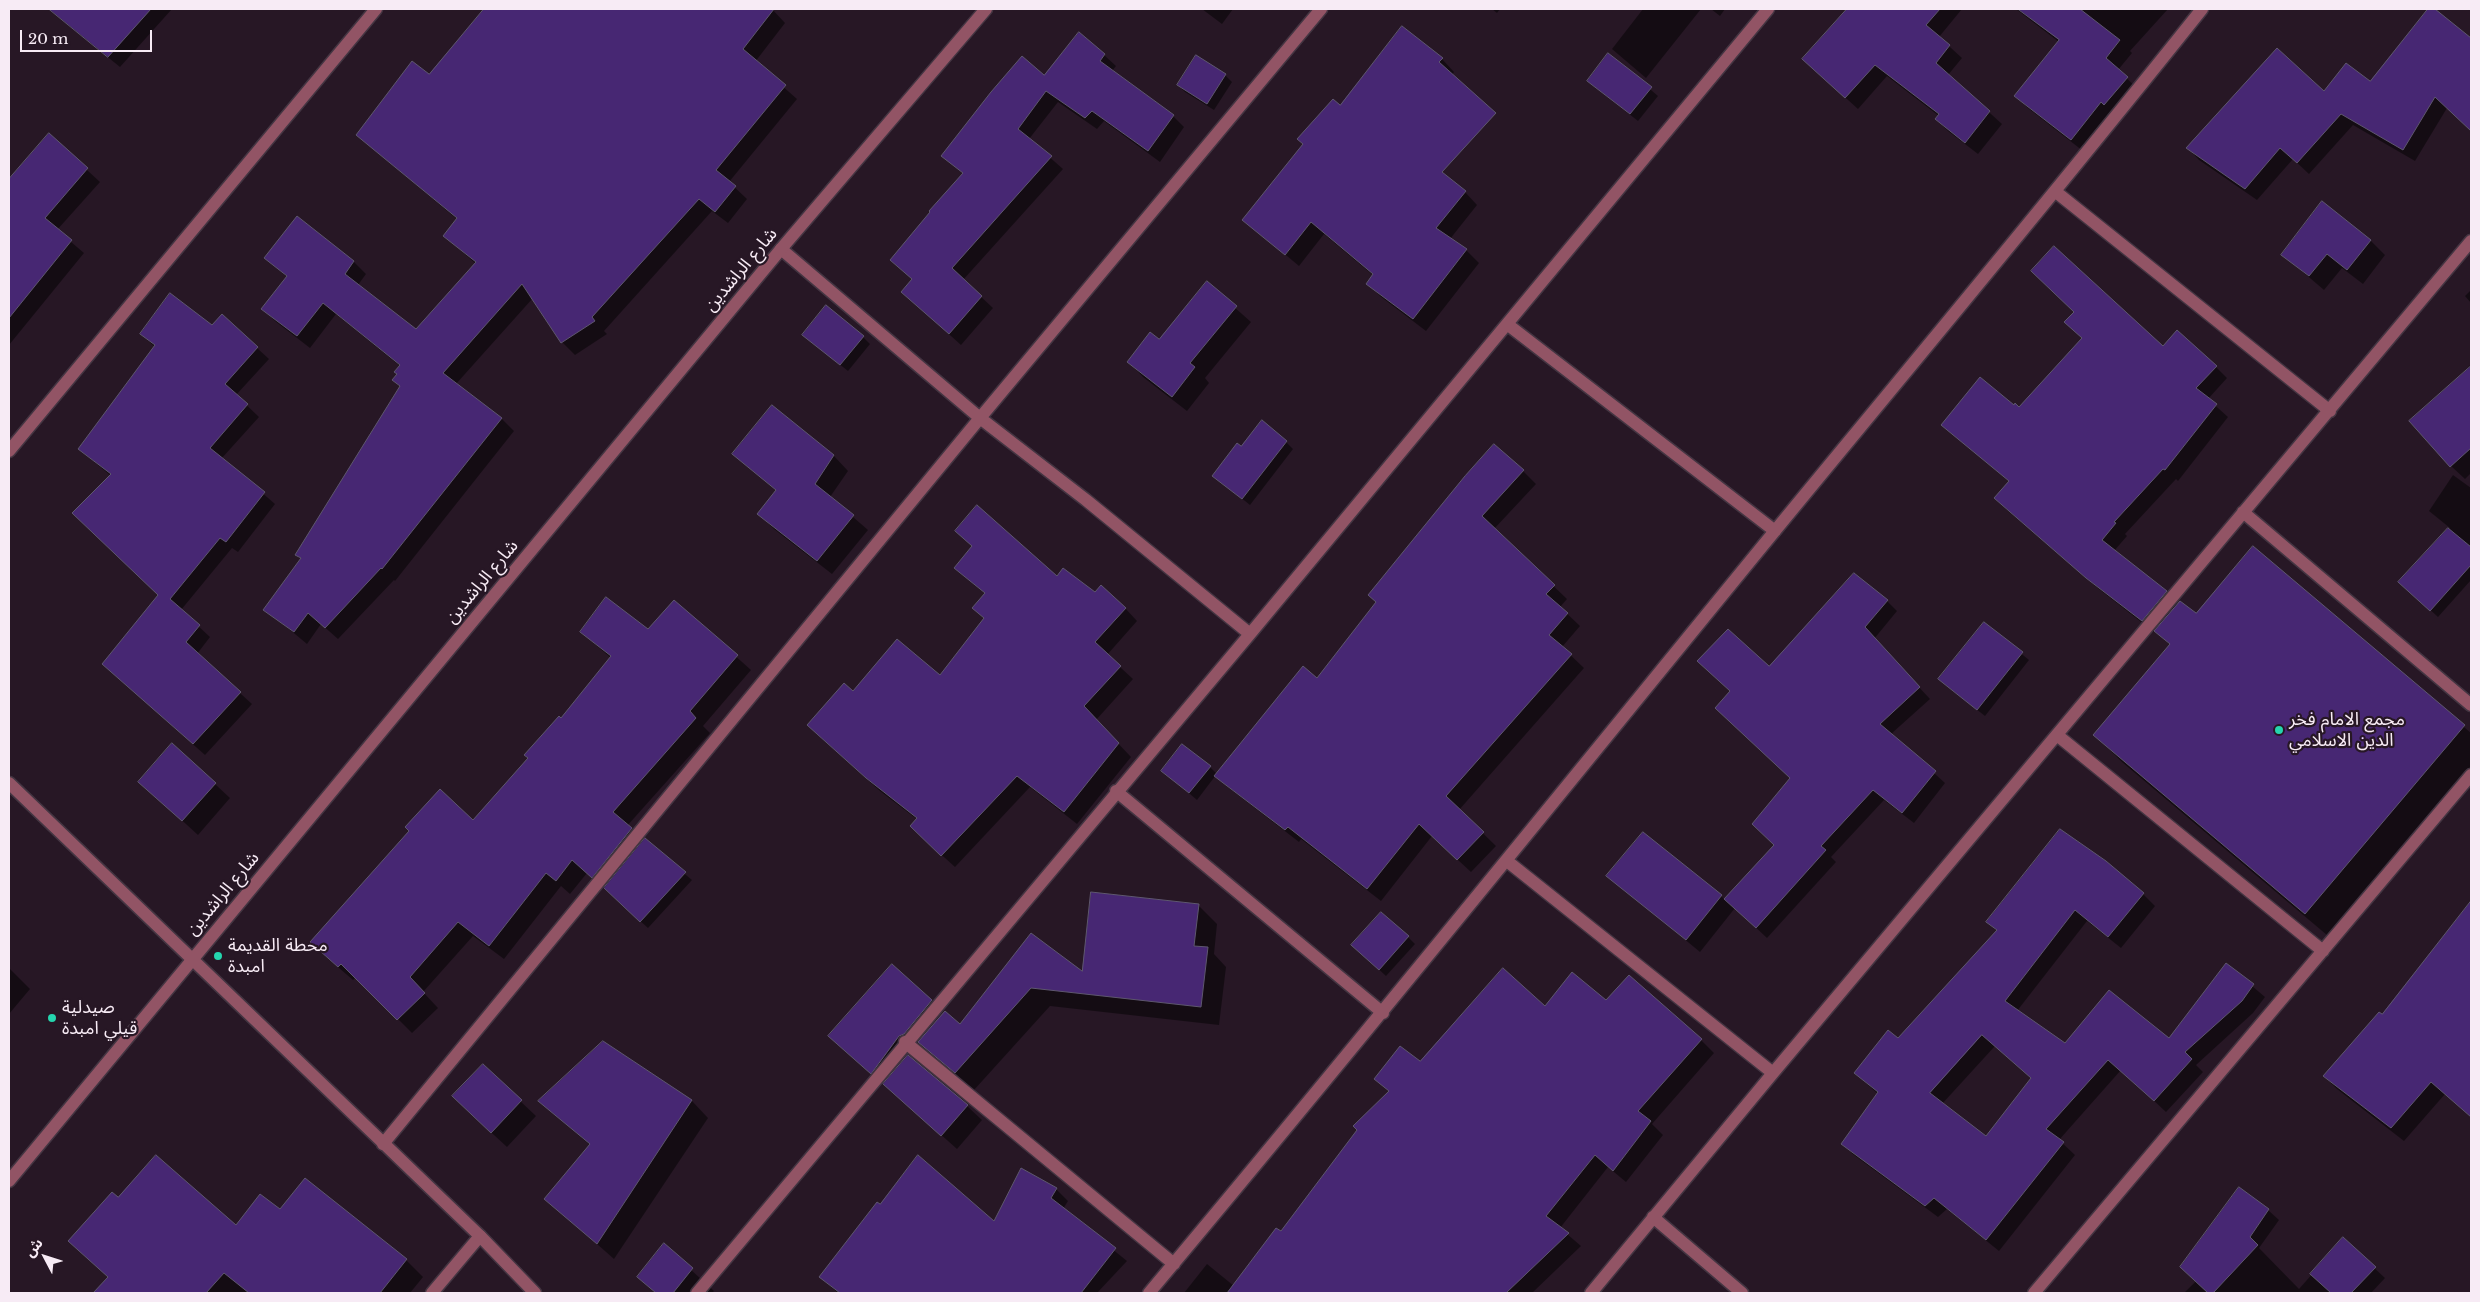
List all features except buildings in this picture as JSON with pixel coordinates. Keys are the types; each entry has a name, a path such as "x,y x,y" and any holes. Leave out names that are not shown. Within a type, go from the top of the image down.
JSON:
{"street":[{"path":"9,451 376,9"},
{"name":"شارع الراشدين","path":"9,1181 781,250 986,9"},
{"path":"383,1144 980,418 1321,9"},
{"path":"697,1293 1250,634 1768,9"},
{"path":"1149,1293 1383,1013 1776,531 2056,192 2202,9"},
{"path":"2056,192 2330,411"},
{"path":"1591,1293 1773,1073 2471,241"},
{"path":"781,250 980,418 1086,500 1250,634"},
{"path":"1508,324 1776,531"},
{"path":"2243,512 2471,704"},
{"path":"2057,735 2322,951"},
{"path":"2036,1292 2471,775"},
{"path":"9,783 480,1236 535,1293"},
{"path":"1116,792 1383,1013"},
{"path":"1507,861 1773,1073"},
{"path":"906,1042 1174,1264"},
{"path":"1653,1217 1742,1293"},
{"path":"432,1293 480,1236"}],"place":[{"name":"مجمع الامام فخر الدين الاسلامي","path":"2279,730"},
{"name":"محطة القديمة امبدة","path":"218,956"},
{"name":"صيدلية قيلي امبدة","path":"52,1018"}]}
